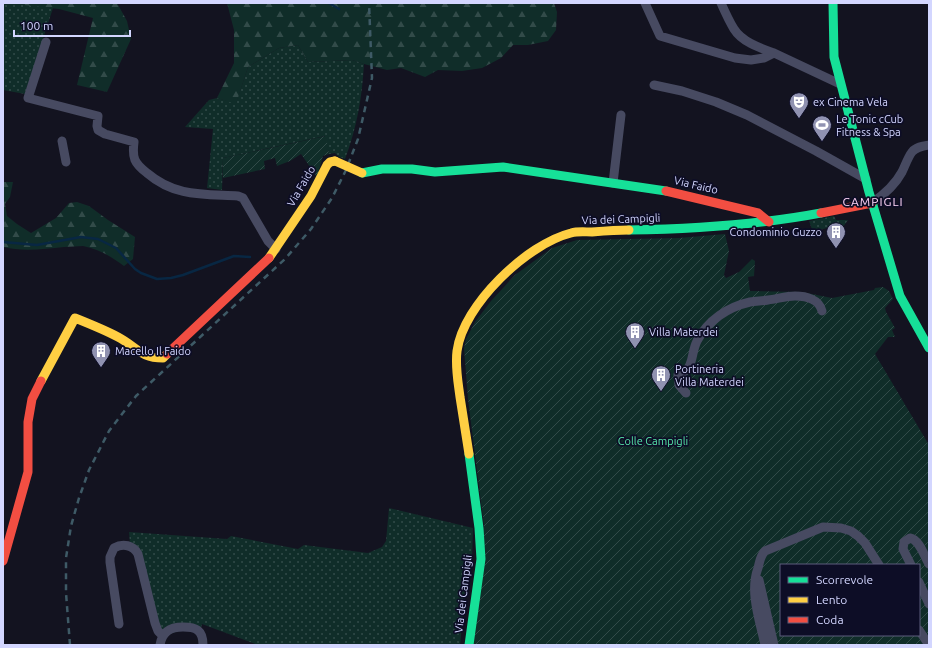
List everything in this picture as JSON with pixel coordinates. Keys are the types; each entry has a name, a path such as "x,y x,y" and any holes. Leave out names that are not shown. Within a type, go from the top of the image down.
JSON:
{"street":[{"path":"645,3 660,36 735,58 751,60 764,58 774,53"},
{"path":"721,3 734,30 746,41 840,84"},
{"path":"833,3 834,57 872,203 900,296 929,348"},
{"path":"46,42 28,98 98,116 98,130 105,134 134,142 133,155 138,167 154,180 166,186 178,191 238,196 243,198 268,240 276,249"},
{"path":"654,85 682,91 735,110 816,151 866,179"},
{"path":"613,183 621,115"},
{"path":"62,141 66,162"},
{"path":"872,203 884,195 893,186 912,152 918,148 929,145"},
{"name":"Via Faido","path":"3,561 28,472 28,422 32,399 75,318 102,328 124,340 143,355 151,358 163,358 268,259 311,196 330,162 335,161 362,173 382,169 458,172 503,167 677,193 758,213 768,222"},
{"name":"Via dei Campigli","path":"469,645 480,559 480,544 456,365 457,345 463,329 476,308 507,271 548,242 571,233 610,230 682,229 768,222 872,203"},
{"path":"686,393 679,385 678,375 684,373 690,368 690,360 697,341 708,325 726,311 740,305 785,296 801,296 815,300 821,306 822,310"},
{"path":"765,645 755,594 756,571 760,557 765,551 823,527 841,528 854,534 865,543 878,564"},
{"path":"910,564 903,549 904,542 910,538 917,542 929,564"},
{"path":"119,624 110,557 114,548 123,545 132,547 138,554 155,624 162,640"},
{"path":"756,571 774,645"},
{"path":"920,584 929,604"},
{"path":"162,640 170,629 175,627 192,627 202,636 203,645"},
{"path":"920,632 929,645"}],"green space":[{"path":"3,3 16,3 53,8 25,94 3,90"},
{"path":"7,3 117,3 127,21 131,39 107,92 77,85 93,18 59,9"},
{"path":"227,3 554,3 557,12 556,30 548,41 528,45 513,45 501,58 482,68 462,71 438,70 425,77 401,68 387,70 352,60 308,62 298,45 279,48 248,67 236,104 217,98 234,63 234,30"},
{"path":"298,45 308,62 352,60 364,64 358,112 353,135 345,159 339,157 335,153 329,154 325,136 223,158 222,190 207,188 213,129 185,127 209,100 217,98 236,103 248,67 279,48"},
{"path":"326,136 329,154 323,156 317,177 301,154 290,161 277,166 275,158 264,161 265,169 223,178 223,158"},
{"path":"3,182 13,182 10,197 5,204 7,216 31,233 56,218 69,203 77,202 89,206 135,237 133,259 124,266 105,254 83,246 26,250 3,247"},
{"path":"834,216 836,220 848,220 843,227 837,225 813,232 809,221"},
{"name":"Colle Campigli","path":"725,234 729,251 724,275 726,278 739,272 752,259 755,261 754,276 748,277 750,291 802,292 832,298 883,287 889,291 893,299 885,308 895,328 892,330 895,337 888,337 875,354 929,445 929,645 473,645 484,526 468,399 464,348 466,339 475,322 491,301 515,275 552,248 577,240 679,238"},
{"path":"389,508 473,528 472,561 466,585 460,645 258,645 202,624 200,632 192,627 163,636 138,554 130,544 129,532 227,539 231,536 298,549 304,545 368,553 382,547 386,541"}],"waterway":[{"path":"329,3 339,9"},
{"path":"3,242 37,245 81,237 98,239 116,248 135,269 157,279 183,275 234,256 250,257"}],"railway":[{"path":"70,645 66,593 66,558 71,526 89,470 109,431 136,396 285,259 311,229 332,198 346,170 358,139 372,78 369,3"}],"traffic: fast":[{"path":"833,3 834,57 869,192 900,296 929,348"},
{"path":"362,173 382,169 412,169 435,172 503,167 666,191"},
{"path":"629,230 725,226 773,221 821,213"},
{"path":"469,454 479,528 481,559 469,645"}],"traffic: slow":[{"path":"269,258 311,196 327,165 330,162 335,161"},
{"path":"335,161 362,173"},
{"path":"469,454 456,363 457,351 462,333 471,315 484,296 517,263 554,239 576,232 629,230"},
{"path":"41,381 75,318 113,334 149,356 163,358 167,354"}],"traffic: jam":[{"path":"666,191 758,213 769,222"},
{"path":"821,213 872,203"},
{"path":"167,354 269,258"},
{"path":"3,561 28,472 28,422 32,399 41,381"}],"place":[{"name":"ex Cinema Vela","path":"799,119"},
{"name":"Le Tonic cCub Fitness & Spa","path":"822,142"},
{"name":"Condominio Guzzo","path":"836,249"},
{"name":"Villa Materdei","path":"635,349"},
{"name":"Macello Il Faido","path":"101,368"},
{"name":"Portineria Villa Materdei","path":"661,392"}],"district":[{"name":"CAMPIGLI","path":"873,201"}]}
